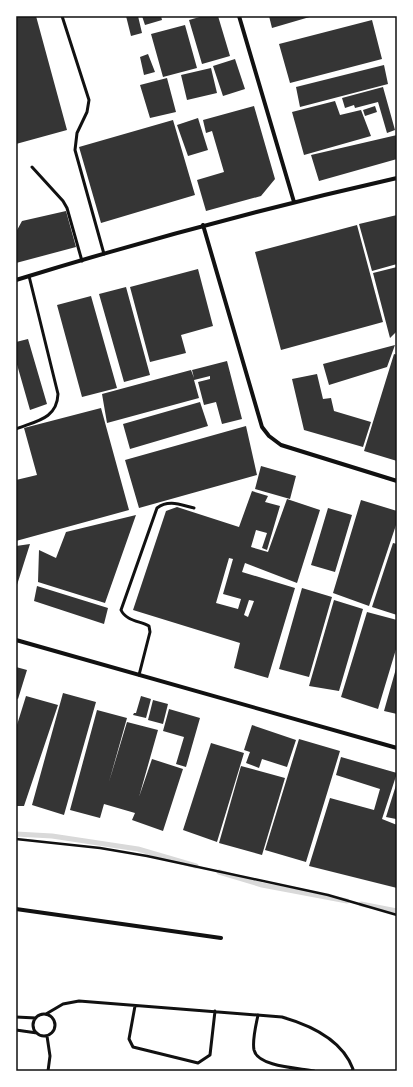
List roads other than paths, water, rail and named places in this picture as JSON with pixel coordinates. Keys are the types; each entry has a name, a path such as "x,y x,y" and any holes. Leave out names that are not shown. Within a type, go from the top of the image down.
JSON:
{"street":[{"path":"239,16 294,202"},
{"path":"16,280 203,225 397,178"},
{"path":"203,225 262,427 269,436 281,445 397,481"},
{"path":"16,640 397,748"},
{"path":"16,909 220,938"}],"lane":[{"path":"62,16 89,100 87,112 77,133 75,150 104,254"},
{"path":"32,168 63,201 67,208 82,261"},
{"path":"16,429 48,416 56,408 58,401 58,394 30,276"},
{"path":"139,675 150,632 149,626 128,618 123,615 121,610 158,508 162,505 174,503 194,508"},
{"path":"46,1014 51,1017 55,1027 47,1036 42,1036 33,1028 36,1018 40,1014 46,1014 63,1004 79,1001 97,1001 135,1006 282,1017 303,1023 335,1043 348,1057 353,1069 352,1071"},
{"path":"135,1006 129,1039 133,1047 198,1063 210,1055 215,1011"},
{"path":"258,1015 254,1049 257,1057 268,1063 314,1071"},
{"path":"16,1017 36,1018"},
{"path":"16,1030 37,1033"},
{"path":"47,1036 50,1056 48,1071"}],"waterway":[{"path":"16,834 52,836 138,849 196,866"},
{"path":"219,872 262,885 347,901"},
{"path":"361,904 397,911"}]}
